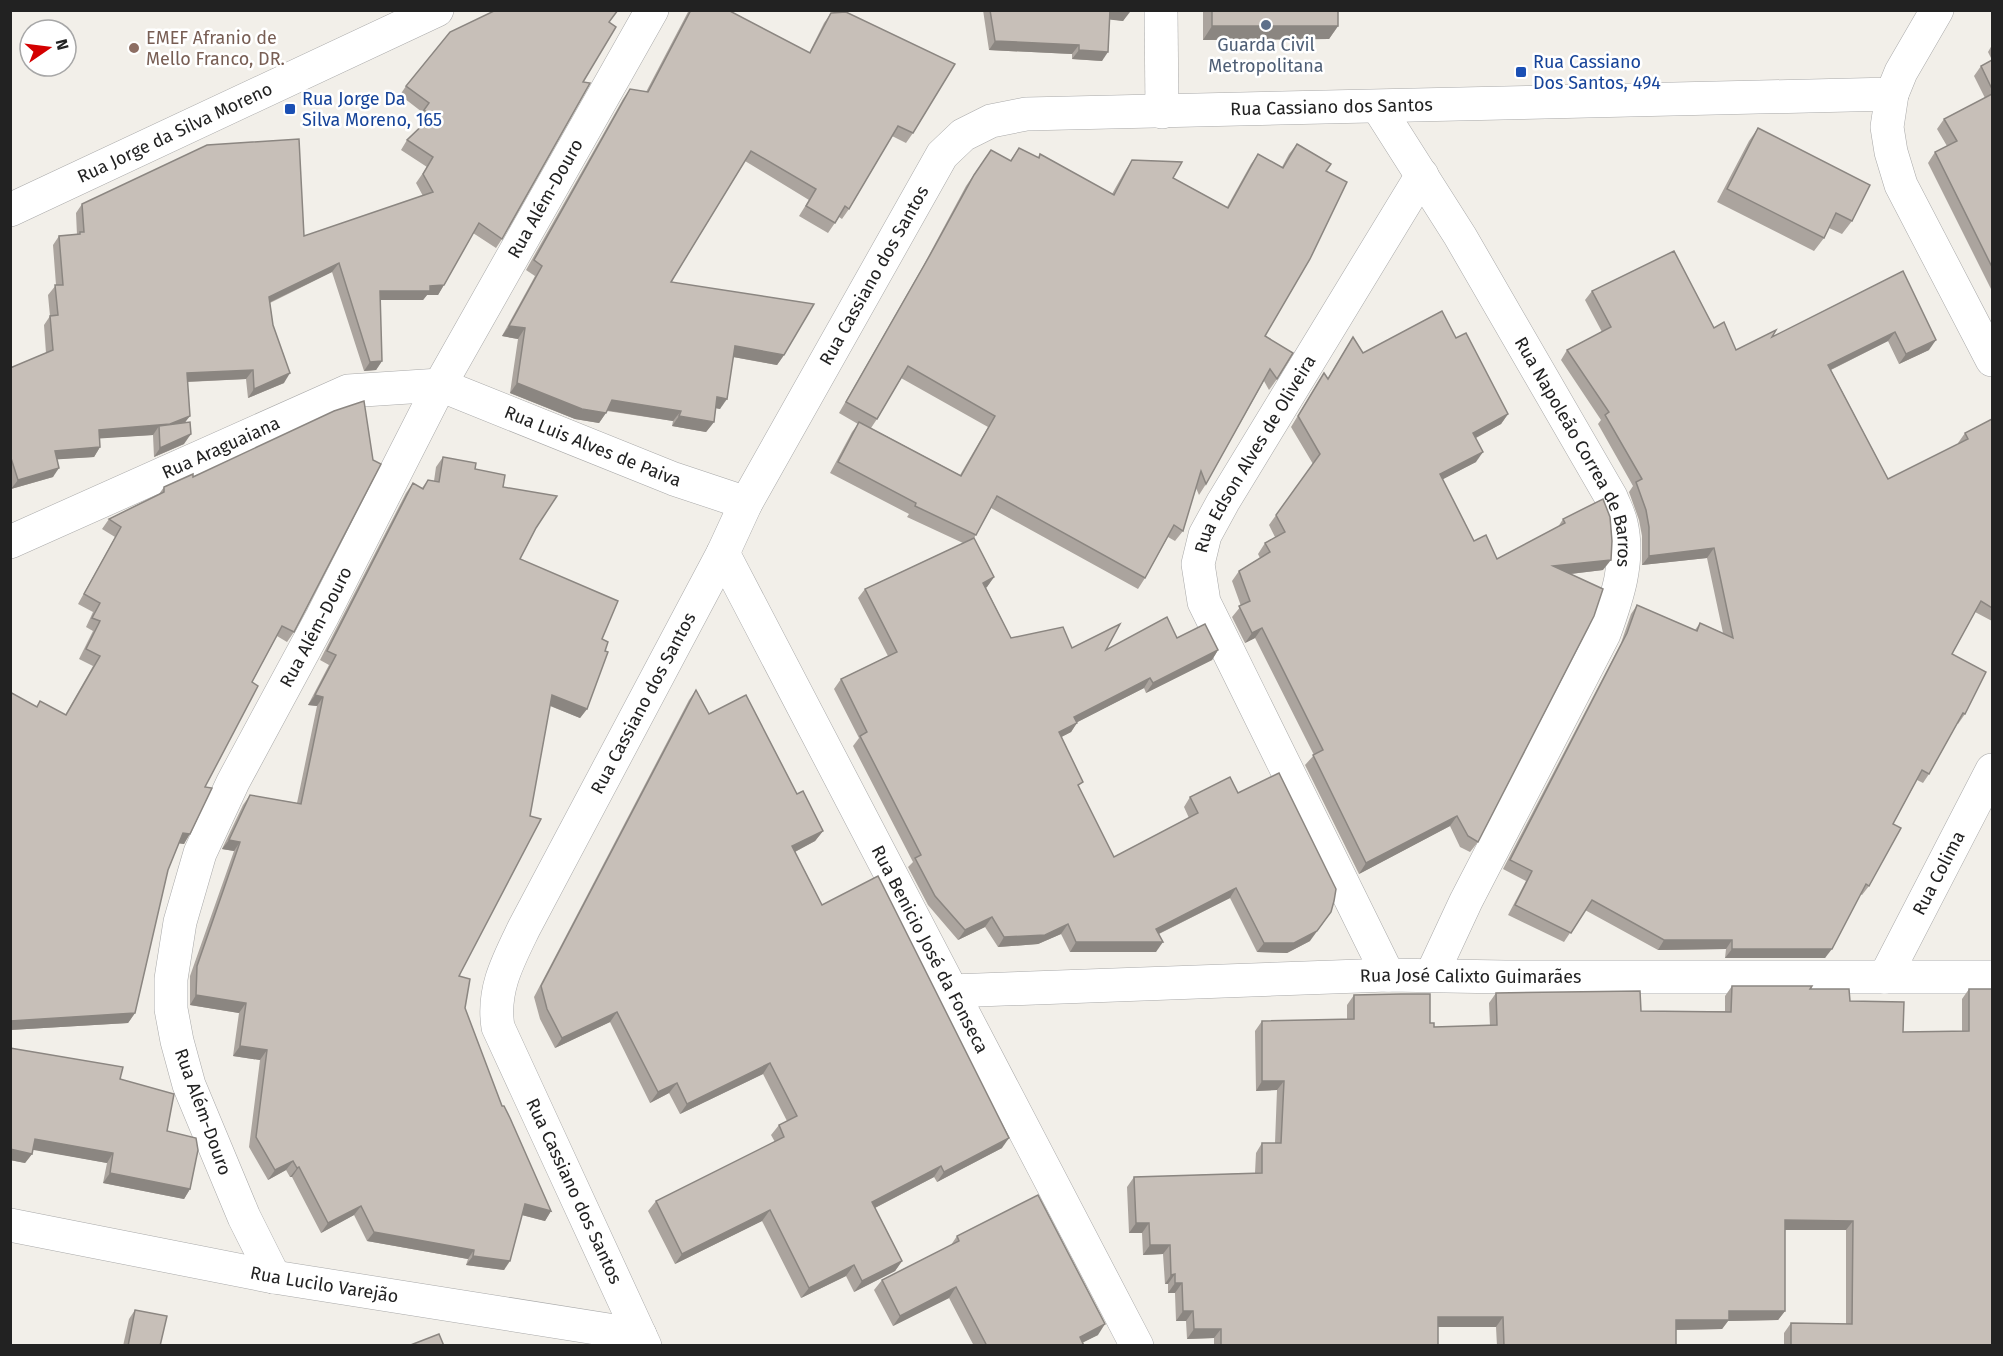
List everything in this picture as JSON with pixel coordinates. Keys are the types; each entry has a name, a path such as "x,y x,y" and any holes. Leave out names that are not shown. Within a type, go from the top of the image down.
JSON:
{"street":[{"name":"Rua Jorge da Silva Moreno","path":"10,210 437,10"},
{"name":"Rua Além-Douro","path":"274,1276 244,1217 189,1085 171,1009 171,980 180,922 200,853 233,782 322,617 440,385 652,10"},
{"path":"1161,10 1162,112"},
{"path":"1937,10 1901,72 1892,94 1887,127 1891,152 1901,185 1992,360"},
{"name":"Rua Cassiano dos Santos","path":"643,1340 498,1027 496,1012 503,972 524,928 723,553 746,503 942,155 963,135 991,121 1026,114 1892,94"},
{"name":"Rua Napoleão Correa de Barros","path":"1378,107 1460,236 1611,497 1621,522 1624,546 1623,573 1604,634 1466,901 1432,974"},
{"name":"Rua Edson Alves de Oliveira","path":"1388,975 1204,602 1198,564 1205,535 1223,502 1422,175"},
{"name":"Rua Luis Alves de Paiva","path":"440,385 674,479 746,503"},
{"name":"Rua Araguaiana","path":"10,542 348,391 440,385"},
{"name":"Rua Benicio José da Fonseca","path":"723,553 1137,1346"},
{"name":"Rua Colima","path":"1885,976 1992,770"},
{"name":"Rua José Calixto Guimarães","path":"951,991 1432,974 1504,977 1992,976"},
{"name":"Rua Lucilo Varejão","path":"10,1225 274,1276 643,1340"}],"building":[{"path":"496,10 618,10 609,22 616,27 583,82 590,83 502,239 479,223 444,285 430,286 430,291 380,291 382,361 370,362 339,263 269,297 273,325 290,373 254,389 253,370 187,373 190,416 170,424 99,430 100,447 55,451 59,468 18,480 10,455 10,368 53,350 50,316 58,315 55,285 63,285 59,236 84,232 82,204 207,145 299,139 304,236 433,192 423,174 433,157 407,140 432,116 424,110 429,103 406,86 450,32"},
{"path":"691,10 728,10 810,53 831,13 846,12 955,64 913,133 898,126 849,209 845,206 835,223 806,206 816,189 751,151 671,282 814,304 784,355 735,346 727,399 717,397 714,422 679,416 681,411 612,400 606,413 582,409 517,383 525,328 509,326 542,266 534,260 630,89 648,92"},
{"path":"990,10 1110,10 1108,52 1079,50 1079,45 995,41"},
{"path":"1212,10 1338,10 1338,26 1212,26"},
{"path":"1992,60 1992,89 1981,66"},
{"path":"1992,94 1992,267 1935,152 1957,141 1944,119"},
{"path":"1758,128 1870,185 1852,221 1836,213 1824,238 1727,189"},
{"path":"1297,144 1331,164 1326,171 1347,182 1310,259 1265,336 1293,353 1277,379 1270,369 1206,484 1201,471 1183,531 1174,525 1145,578 997,496 976,535 915,506 916,503 838,462 859,422 961,476 995,416 908,366 877,419 846,402 974,175 991,150 1011,161 1019,148 1039,158 1040,154 1114,195 1132,160 1182,162 1173,178 1228,208 1258,154 1283,168"},
{"path":"1674,251 1714,328 1724,322 1736,350 1776,330 1772,337 1903,271 1936,340 1906,354 1895,332 1828,365 1888,479 1968,439 1965,433 1992,419 1992,608 1981,601 1952,654 1986,672 1965,714 1963,713 1929,774 1922,770 1893,824 1901,828 1869,886 1866,884 1832,949 1732,949 1732,940 1664,940 1592,900 1571,933 1515,905 1532,871 1510,860 1627,633 1637,605 1697,631 1700,623 1733,638 1714,548 1649,556 1649,527 1646,510 1636,482 1642,479 1605,415 1609,412 1567,350 1611,327 1592,291"},
{"path":"1442,311 1456,338 1466,333 1508,414 1473,433 1483,452 1440,474 1474,541 1486,535 1497,559 1565,523 1563,519 1603,499 1610,517 1611,560 1553,566 1603,589 1594,616 1478,842 1468,836 1457,816 1366,863 1313,755 1323,750 1262,628 1252,633 1239,606 1250,601 1239,571 1270,552 1265,543 1285,532 1276,515 1320,454 1298,416 1324,373 1328,379 1353,337 1363,353"},
{"path":"364,401 373,460 381,464 294,632 282,626 252,682 258,686 205,787 212,788 190,834 183,833 168,870 135,1013 10,1021 10,692 37,707 40,701 66,715 100,656 86,649 100,621 92,618 100,603 84,594 121,527 109,519 164,492 164,487 193,474 193,477 334,411"},
{"path":"190,422 191,434 160,448 159,426"},
{"path":"443,457 476,463 475,469 505,475 503,487 557,496 536,528 520,559 618,601 602,639 608,642 605,651 608,652 587,709 552,695 530,816 541,819 459,976 470,979 465,1008 502,1106 510,1118 551,1211 525,1204 510,1261 473,1256 474,1250 374,1232 361,1206 328,1223 299,1167 297,1168 293,1161 275,1170 256,1137 267,1050 240,1046 246,1003 196,995 197,966 240,842 229,840 250,795 301,804 323,697 315,695 336,655 327,651 413,483 423,489 428,480 439,482"},
{"path":"974,538 994,577 983,583 1011,638 1063,627 1072,648 1120,624 1106,650 1167,617 1177,638 1205,624 1218,650 1153,683 1150,678 1074,717 1077,723 1059,732 1083,782 1078,785 1114,857 1198,813 1190,797 1230,777 1238,793 1279,773 1336,889 1331,912 1317,931 1294,943 1264,943 1236,888 1156,929 1163,942 1076,942 1068,924 1045,935 1004,937 992,917 965,930 935,896 915,858 921,855 860,736 867,732 841,679 897,652 865,589"},
{"path":"696,690 709,714 746,695 797,794 803,791 823,831 792,846 822,905 878,876 1009,1138 944,1172 941,1166 872,1202 902,1261 862,1281 854,1265 809,1288 770,1210 682,1254 656,1201 784,1137 779,1125 797,1116 770,1063 687,1104 677,1083 658,1092 617,1012 562,1038 547,1009 541,986"},
{"path":"1732,986 1812,986 1810,989 1849,989 1850,1001 1904,1002 1903,1032 1969,1031 1969,989 1992,989 1992,1346 1791,1346 1791,1323 1852,1324 1853,1221 1785,1220 1785,1311 1729,1311 1729,1320 1676,1320 1676,1346 1504,1346 1503,1317 1438,1317 1438,1346 1221,1346 1221,1329 1194,1329 1193,1311 1183,1311 1182,1283 1175,1283 1175,1274 1171,1275 1170,1245 1150,1245 1149,1223 1136,1223 1134,1177 1262,1173 1262,1143 1281,1143 1284,1081 1262,1081 1262,1021 1354,1019 1354,995 1401,994 1430,994 1430,1023 1434,1023 1434,1027 1497,1025 1496,993 1640,991 1641,1011 1731,1012"},
{"path":"10,1048 123,1067 120,1079 174,1094 167,1131 196,1138 198,1150 190,1189 110,1173 113,1153 35,1139 32,1154 10,1149"},
{"path":"1038,1195 1105,1324 1080,1337 1084,1346 987,1346 956,1287 900,1316 882,1280 959,1241 957,1236"},
{"path":"135,1310 167,1316 160,1346 128,1346"},
{"path":"439,1334 444,1346 408,1346"}],"place":[{"name":"Guarda Civil Metropolitana","path":"1266,25"},
{"name":"EMEF Afranio de Mello Franco, DR.","path":"134,48"},
{"name":"Rua Cassiano Dos Santos, 494","path":"1521,72"},
{"name":"Rua Jorge Da Silva Moreno, 165","path":"290,109"}]}
